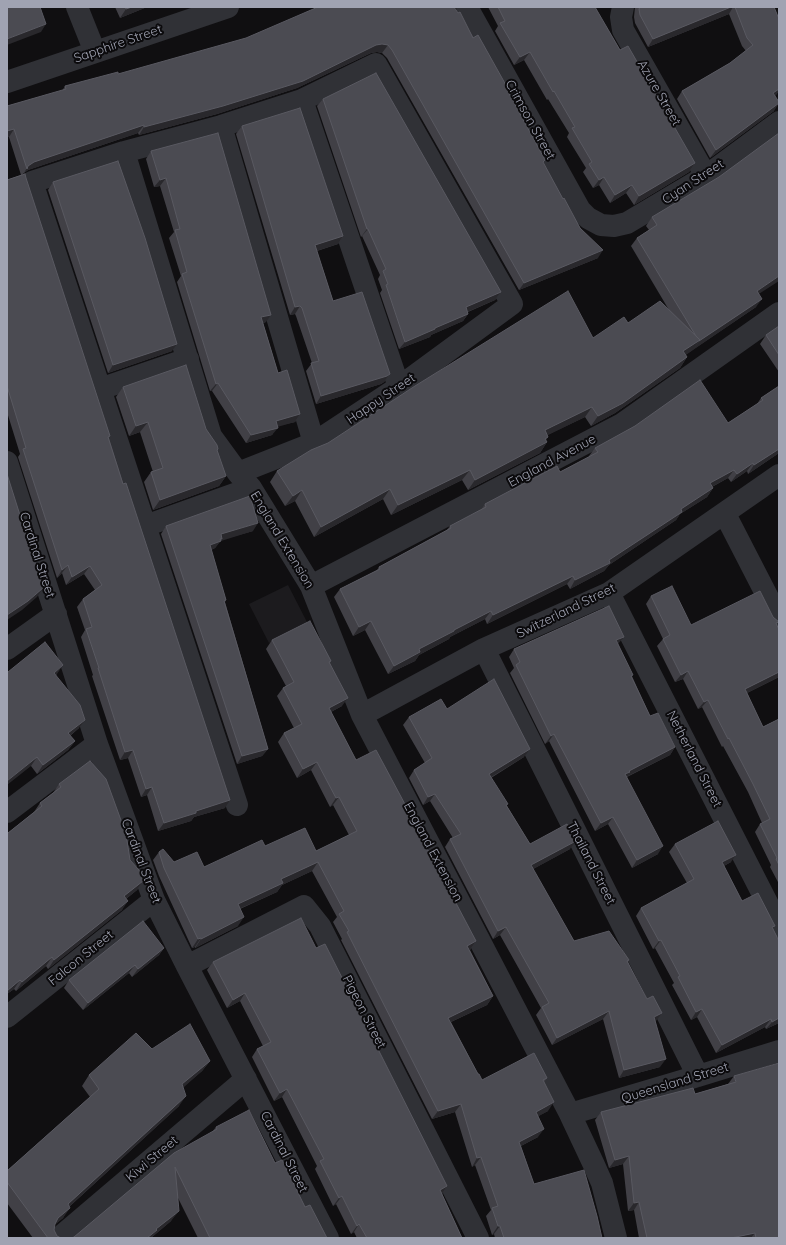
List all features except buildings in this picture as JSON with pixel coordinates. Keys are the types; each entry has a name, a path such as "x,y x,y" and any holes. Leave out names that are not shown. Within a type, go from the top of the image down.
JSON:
{"street":[{"path":"77,7 96,52"},
{"name":"Sapphire Street","path":"7,82 228,7"},
{"name":"Crimson Street","path":"467,7 580,210 588,218 601,225"},
{"name":"Azure Street","path":"623,7 621,17 623,30 706,176"},
{"name":"Happy Street","path":"145,526 244,480 314,443 399,387 512,304 376,64 302,100"},
{"path":"237,805 32,182 124,152 221,126 302,100 399,387"},
{"name":"Cyan Street","path":"601,225 614,226 627,223 706,176 779,122"},
{"path":"221,126 314,443"},
{"name":"England Extension","path":"124,152 211,436 244,480 311,586 362,715 570,1114 602,1183 616,1238"},
{"name":"England Avenue","path":"311,586 622,424 779,313"},
{"path":"100,389 188,359"},
{"name":"Cardinal Street","path":"7,462 97,744 154,900 328,1238"},
{"name":"Switzerland Street","path":"362,715 484,649 609,593 725,514 779,475"},
{"path":"725,514 779,619"},
{"name":"Netherland Street","path":"609,593 779,926"},
{"path":"7,649 56,614"},
{"name":"Thailand Street","path":"484,649 698,1076"},
{"path":"7,812 97,744"},
{"name":"Falcon Street","path":"7,1017 154,900"},
{"name":"Pigeon Street","path":"187,966 304,906 320,926 478,1238"},
{"name":"Queensland Street","path":"570,1114 779,1051"},
{"name":"Kiwi Street","path":"59,1238 246,1079"}],"shaded area":[{"path":"288,585 308,624 269,643 249,604"}]}
